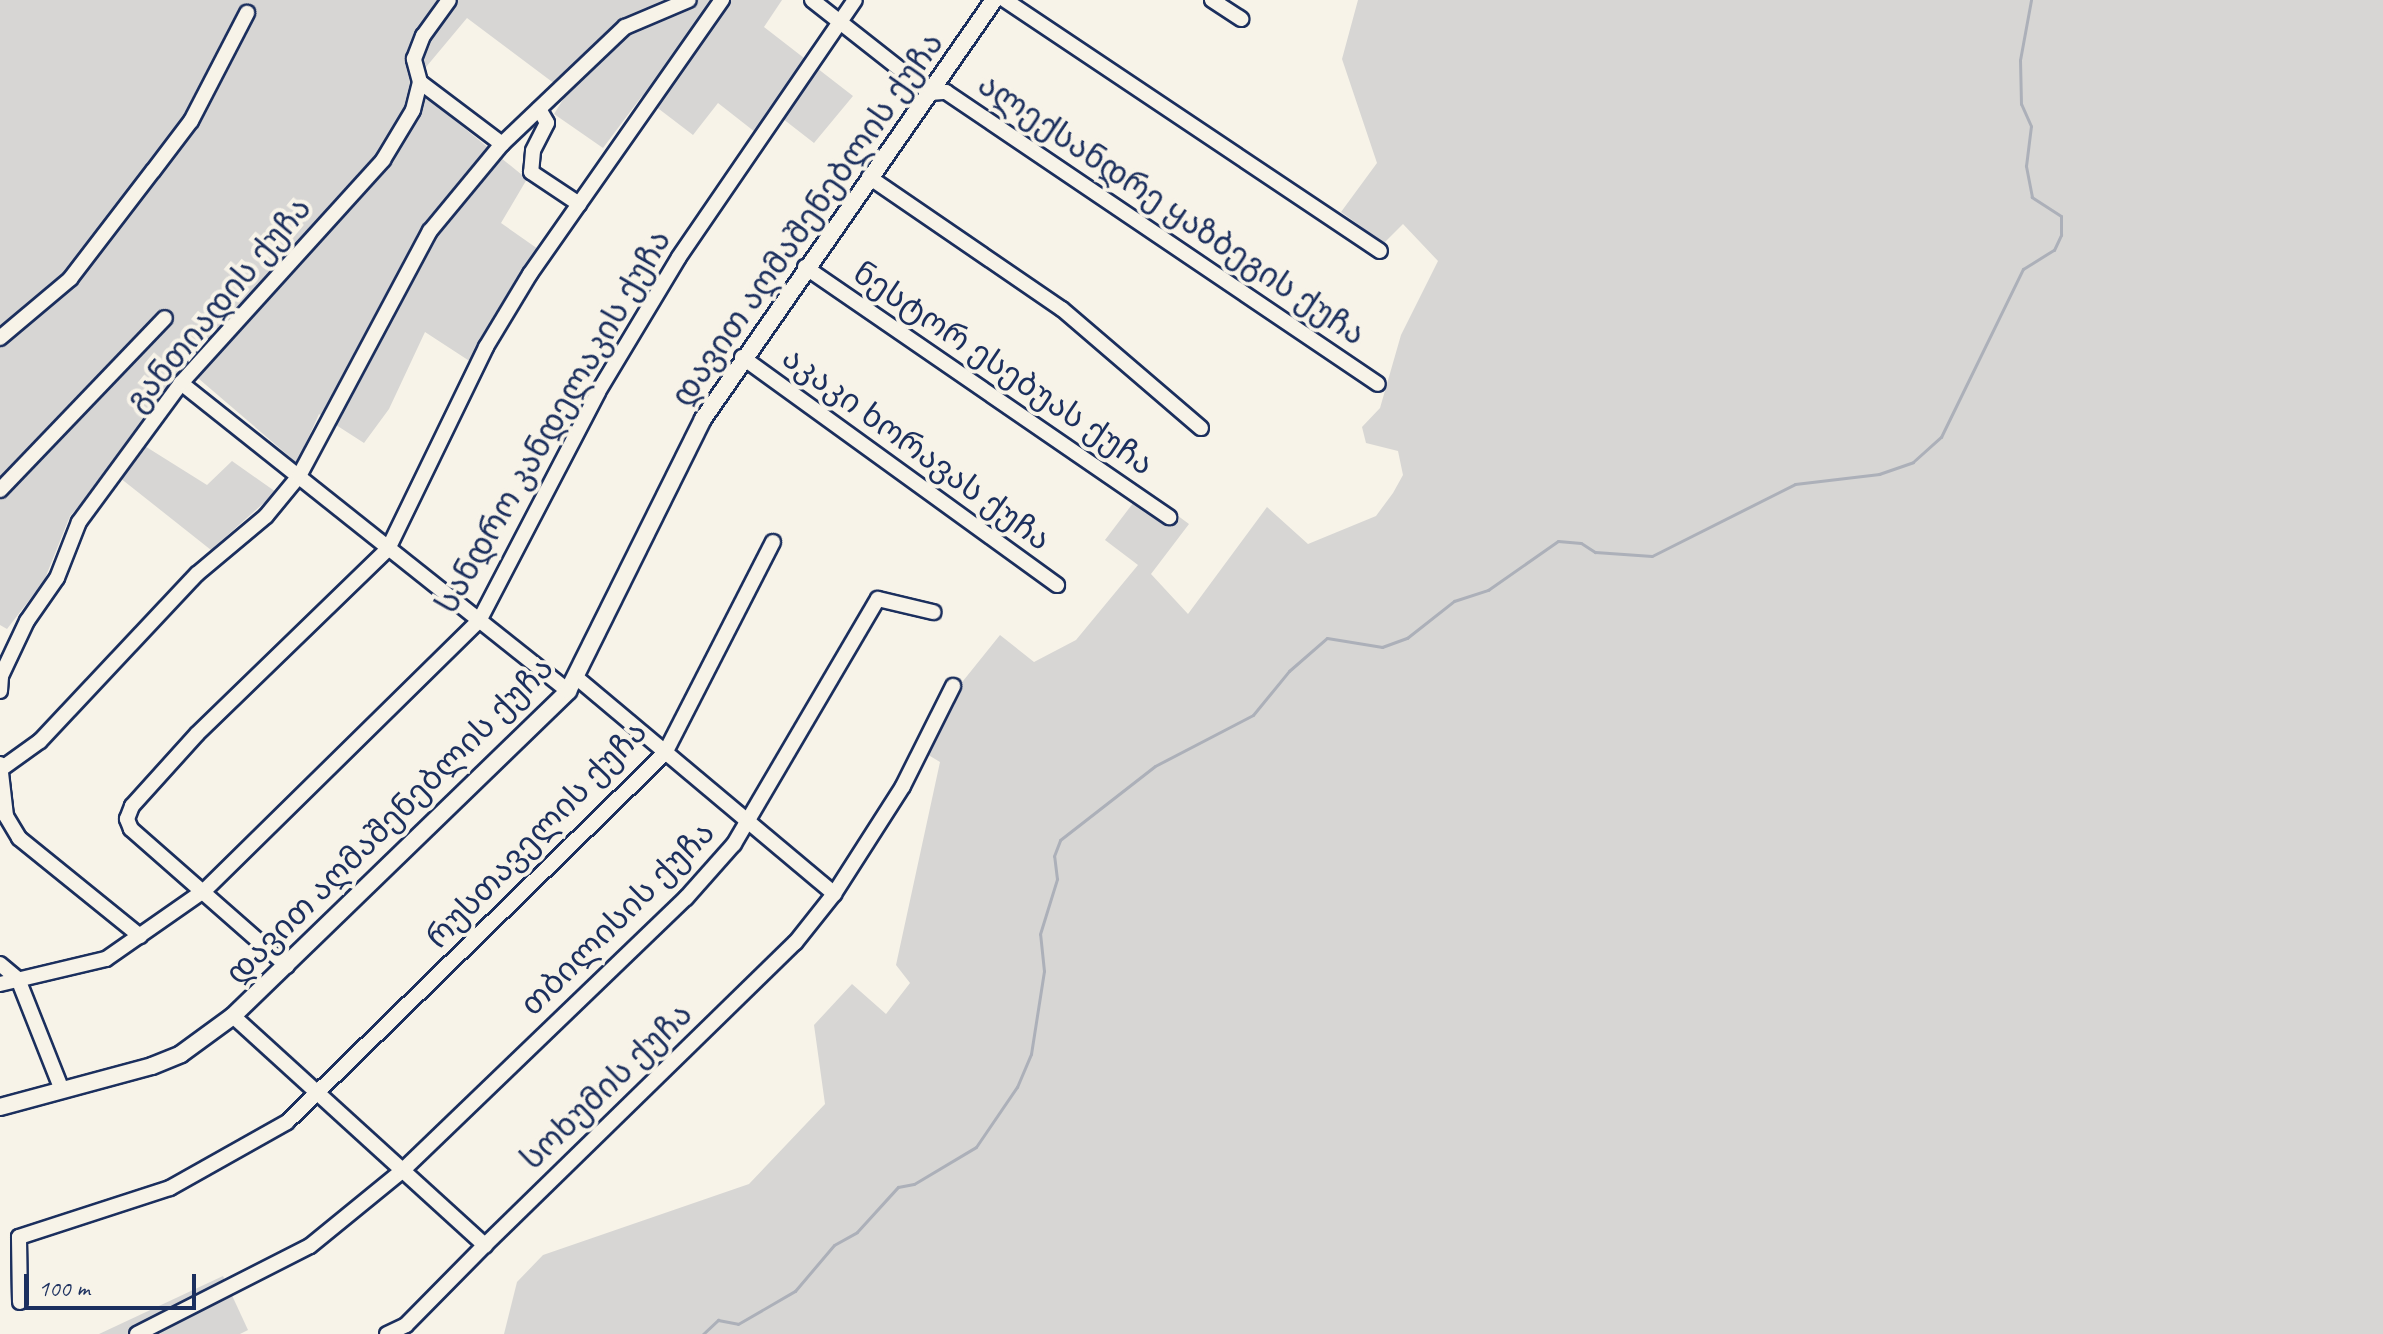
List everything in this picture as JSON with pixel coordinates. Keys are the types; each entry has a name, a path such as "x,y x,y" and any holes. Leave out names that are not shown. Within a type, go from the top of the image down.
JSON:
{"street":[{"name":"განთიადის ქუჩა","path":"0,691 1,676 27,621 57,578 79,522 181,383 383,160 413,110 420,82 414,59 423,36 449,0"},
{"path":"140,936 19,838 6,816 0,766 40,741 197,574 266,516 299,476 430,231 502,144 625,27 689,0"},
{"path":"287,966 205,890 131,829 127,819 132,806 197,734 388,549 486,347 579,204 722,0"},
{"name":"ალექსანდრე ყაზბეგის ქუჩა","path":"812,0 930,93 946,92 1378,384"},
{"name":"სანდრო კანდელაკის ქუჩა","path":"0,984 106,959 205,890 479,621 598,392 671,271 855,0"},
{"name":"დავით აღმაშენებლის ქუჩა","path":"0,1107 181,1054 233,1016 572,684 703,419 742,357 994,0"},
{"path":"1005,0 1380,251"},
{"path":"1212,0 1241,19"},
{"path":"0,338 70,279 153,171 191,121 247,13"},
{"path":"420,82 502,144"},
{"path":"539,109 547,123 533,151 531,172 579,204"},
{"path":"869,177 1062,309 1201,428"},
{"name":"ნესტორ ესებუას ქუჩა","path":"805,267 1169,517"},
{"path":"0,490 165,318"},
{"name":"აკაკი ხორავას ქუჩა","path":"742,357 1057,585"},
{"path":"181,383 479,621 503,635 665,753 834,894"},
{"name":"რუსთაველის ქუჩა","path":"20,1302 19,1237 99,1215 198,1175 287,1122 665,753 773,542"},
{"name":"თბილისის ქუჩა","path":"137,1334 310,1246 402,1171 686,898 750,822 878,599 933,612"},
{"name":"სოხუმის ქუჩა","path":"387,1334 436,1298 485,1245 795,943 834,894 903,786 953,686"},
{"path":"0,964 18,979 62,1090"},
{"path":"233,1016 485,1245"}],"shaded area":[{"path":"0,0 782,0 764,27 853,96 814,143 769,108 755,132 718,103 693,135 642,96 603,148 554,114 567,93 467,18 411,85 527,179 501,223 538,249 471,362 425,332 389,409 364,443 319,414 297,463 185,367 132,438 207,485 232,461 276,492 211,550 110,470 70,516 44,581 7,629 0,625"},
{"path":"1358,0 2383,0 2383,1334 504,1334 517,1282 543,1255 749,1184 825,1104 814,1025 852,984 886,1014 910,983 896,965 940,762 925,753 959,686 1000,635 1034,662 1076,640 1138,565 1105,540 1143,490 1189,524 1151,574 1188,614 1267,507 1308,544 1376,516 1393,493 1403,475 1398,451 1366,443 1362,427 1380,408 1401,335 1438,261 1403,224 1384,243 1341,212 1377,163 1342,59"},
{"path":"223,1276 248,1330 240,1334 99,1334"}],"waterway":[{"path":"703,1334 718,1320 738,1324 795,1291 834,1245 857,1232 898,1187 914,1184 976,1147 1017,1087 1031,1054 1044,971 1040,934 1057,879 1054,856 1060,840 1155,766 1253,715 1289,671 1327,638 1382,647 1407,638 1454,601 1488,590 1558,541 1581,543 1595,552 1652,556 1795,484 1879,474 1913,462 1941,437 2023,269 2054,250 2061,235 2061,216 2032,197 2026,166 2031,126 2021,104 2020,60 2031,0"}]}
